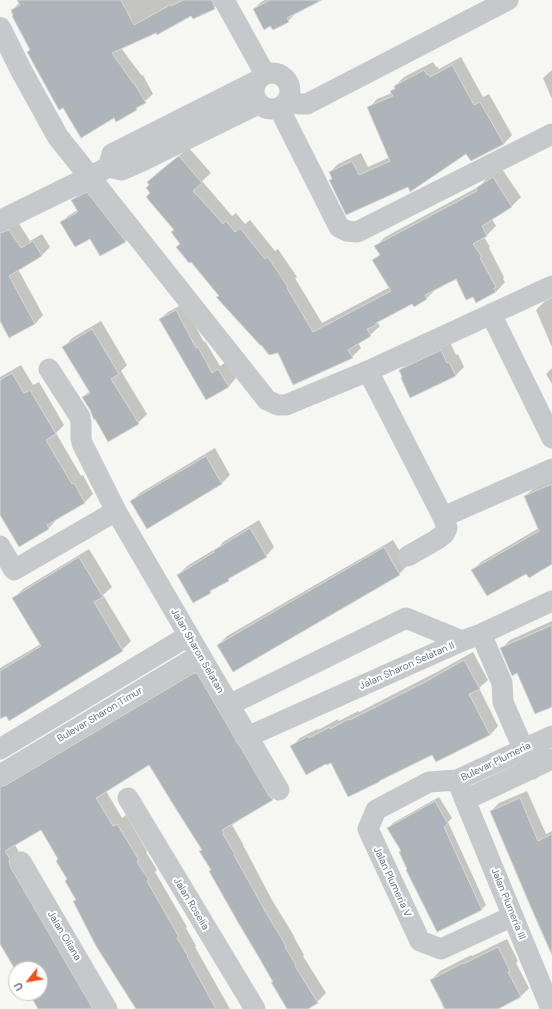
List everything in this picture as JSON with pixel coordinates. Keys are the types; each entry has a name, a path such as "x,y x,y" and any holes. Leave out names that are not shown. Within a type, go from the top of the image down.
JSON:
{"street":[{"path":"224,0 260,78"},
{"path":"284,103 307,104 508,0"},
{"path":"0,28 22,72 58,137 99,172 267,400 278,405 286,405 368,371 552,286"},
{"path":"99,172 112,154 260,78 271,73 277,73 287,80 290,92 284,103 272,110 264,108 258,104 254,97 253,89 260,78"},
{"path":"284,103 339,227 347,231 357,232 552,134"},
{"path":"0,221 99,172 122,170 140,162 258,104"},
{"path":"491,314 552,438"},
{"path":"0,546 14,570 116,511 82,443 80,417 49,369"},
{"path":"368,371 443,517 447,528 444,534 436,540 408,556"},
{"path":"443,517 552,468"},
{"name":"Jalan Sharon Selatan","path":"116,511 279,790"},
{"path":"532,769 503,702 502,683 471,638 552,601"},
{"name":"Jalan Sharon Selatan II","path":"229,705 406,618 471,638"},
{"path":"0,749 188,636"},
{"name":"Jalan Sharon Selatan II","path":"247,737 471,638"},
{"name":"Bulevar Sharon Timur","path":"0,775 200,655"},
{"name":"Bulevar Plumeria","path":"552,736 457,780 465,800 552,759"},
{"name":"Jalan Plumeria V","path":"457,780 429,782 376,810 368,830 420,941 441,949 513,916"},
{"name":"Jalan Roselia","path":"128,798 255,1009"},
{"name":"Jalan Plumeria III","path":"465,800 551,1009"},
{"name":"Jalan Oliana","path":"21,862 107,1009"}],"building":[{"path":"17,0 121,0 134,25 170,5 171,6 183,0 212,0 215,9 193,19 191,16 157,35 156,33 112,53 134,83 146,103 116,122 114,118 81,138 63,108 59,110 27,52 30,50 12,16 11,10 20,5"},
{"path":"270,0 322,0 287,18 289,22 273,30 270,26 264,30 253,9"},
{"path":"452,65 474,105 480,102 504,144 471,161 466,154 410,192 408,187 346,215 329,180 332,179 329,172 352,161 359,175 390,161 367,107 393,96 390,91 395,89 394,86 424,70 430,77"},
{"path":"179,156 202,183 193,191 223,224 226,221 235,232 240,228 265,259 268,257 288,287 287,288 313,332 391,291 372,260 380,255 374,246 477,191 476,188 493,177 512,207 482,226 487,236 473,244 482,257 480,258 496,287 494,288 496,292 476,303 473,297 466,300 456,279 425,295 427,299 414,307 412,304 367,329 371,336 348,350 353,358 293,385 278,353 269,355 216,297 219,296 191,262 189,263 176,247 180,244 171,232 174,230 146,197 150,193 146,188 149,185 147,182"},
{"path":"87,192 126,242 100,256 90,239 75,247 60,222 78,212 71,200"},
{"path":"9,230 21,248 33,241 42,256 9,276 35,324 9,338 0,321 0,233"},
{"path":"176,310 196,348 198,347 212,373 218,369 229,387 206,400 159,319"},
{"path":"92,329 119,374 111,379 139,424 108,442 82,397 90,393 62,347"},
{"path":"441,350 447,363 449,362 456,376 410,398 399,370"},
{"path":"12,373 24,393 30,390 56,434 46,440 85,503 47,525 49,529 19,547 0,515 0,380"},
{"path":"206,456 222,484 147,529 130,501"},
{"path":"552,484 552,564 529,578 526,574 487,596 471,570 539,531 524,496"},
{"path":"250,528 267,557 228,579 229,581 210,591 211,593 193,603 177,575"},
{"path":"384,547 400,575 233,672 217,645"},
{"path":"79,557 103,597 94,602 123,651 9,721 6,716 0,719 0,671 41,646 12,598"},
{"path":"552,625 552,707 535,714 517,673 512,676 500,648"},
{"path":"464,660 480,689 469,694 490,735 436,762 432,755 348,797 331,763 326,764 306,775 290,746 308,736 309,738 330,727 330,729 349,719 350,720 427,681"},
{"path":"194,673 197,673 236,742 240,746 269,796 273,800 222,830 223,834 286,946 285,947 296,965 295,966 318,1003 308,1009 287,1009 209,871 211,870 199,851 202,850 149,765 96,798 113,826 117,824 139,860 137,862 149,880 147,881 179,937 177,938 216,1009 136,1009 96,946 73,901 76,900 65,881 67,879 56,861 58,859 41,830 5,851 10,859 9,862 11,868 93,1009 38,1009 34,1001 48,1001 48,961 10,961 0,944 0,787 6,785"},
{"path":"520,798 538,841 552,834 552,955 490,811"},
{"path":"435,801 448,824 444,827 482,910 437,932 406,870 407,869 399,852 401,851 387,828"},
{"path":"498,947 510,971 508,972 521,997 498,1009 445,1009 430,980"}]}
